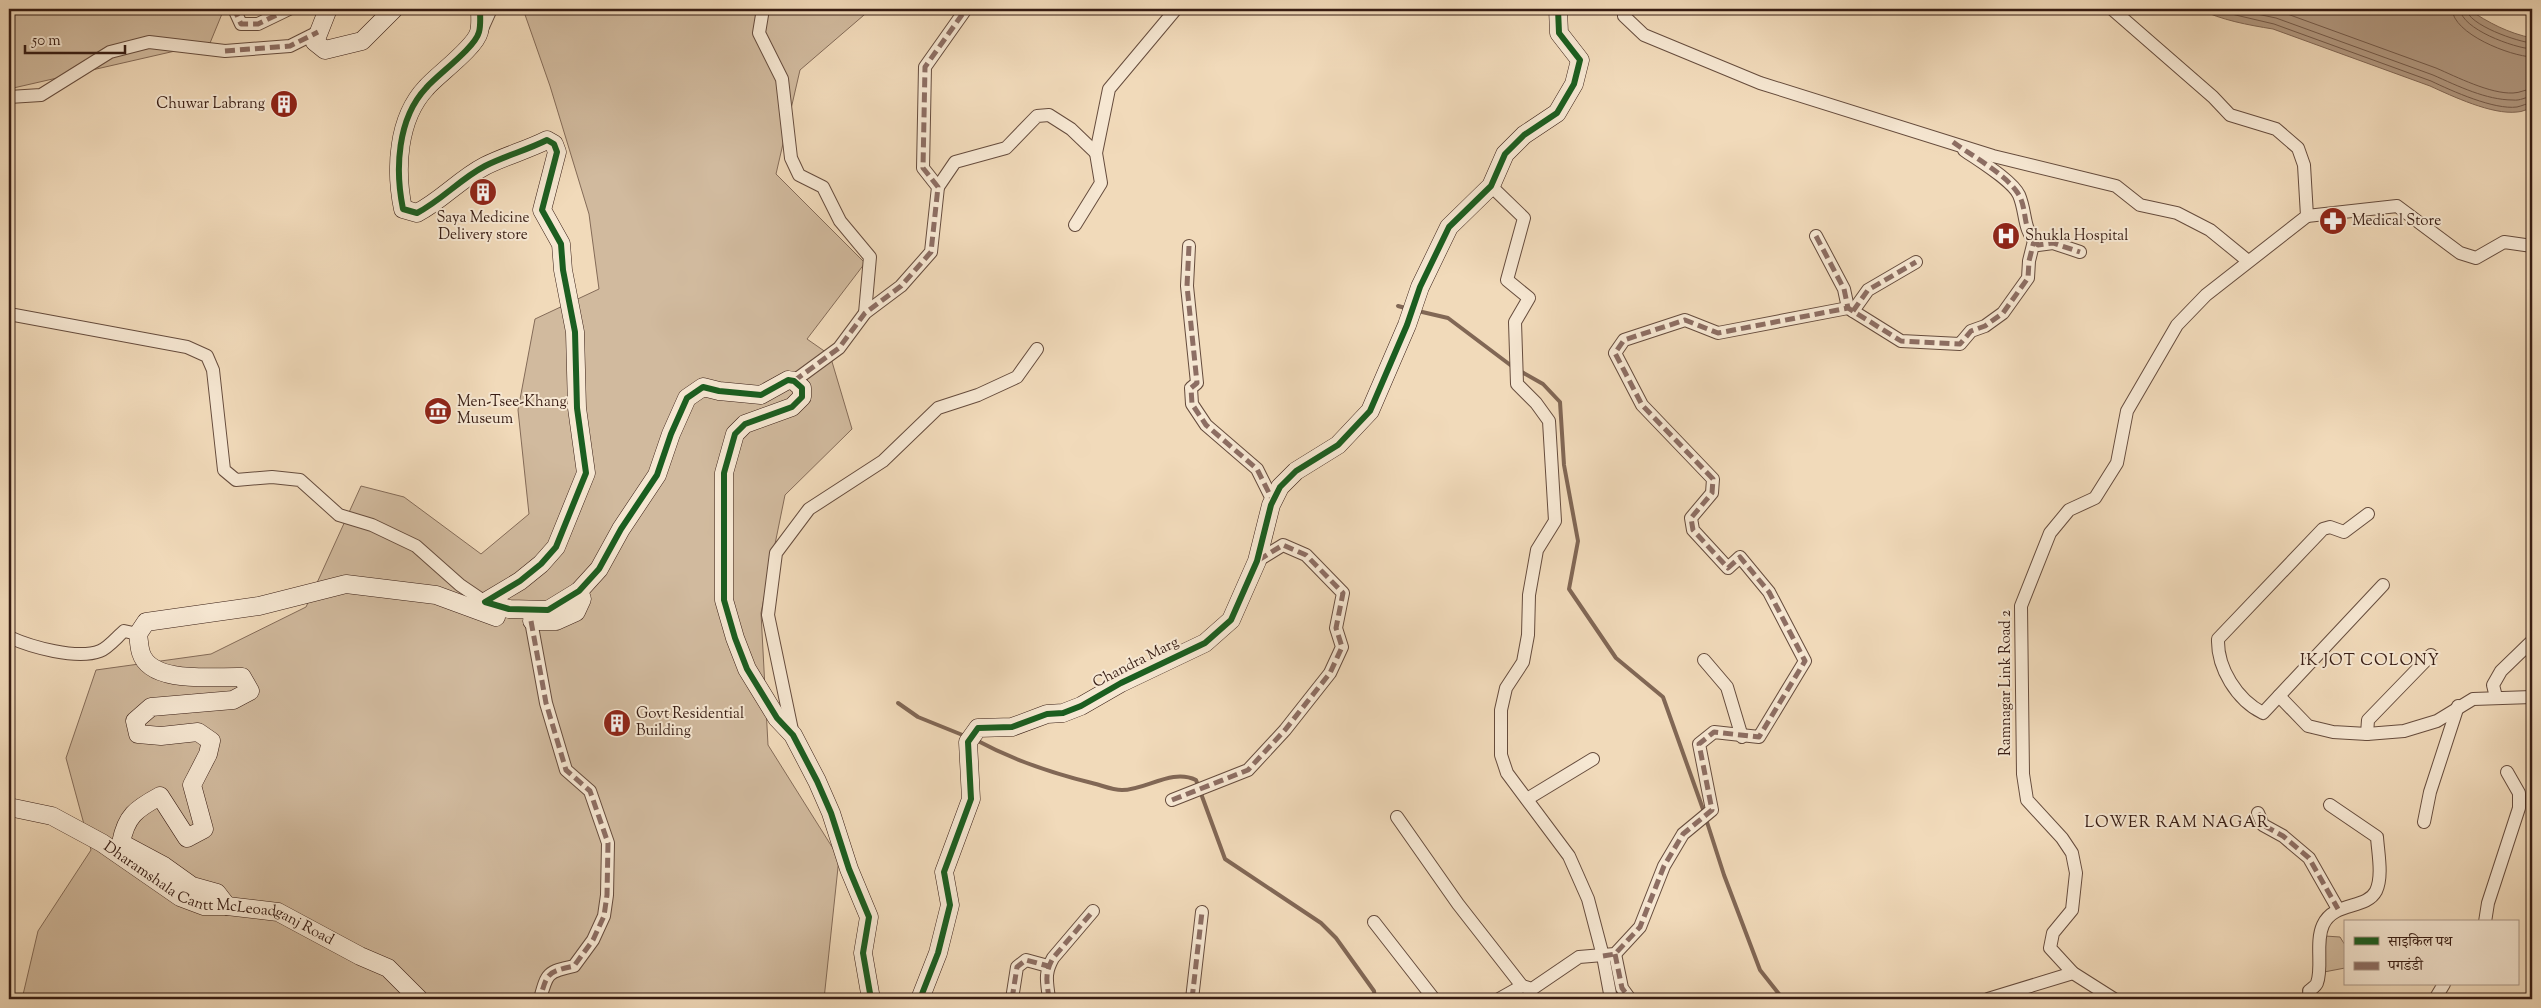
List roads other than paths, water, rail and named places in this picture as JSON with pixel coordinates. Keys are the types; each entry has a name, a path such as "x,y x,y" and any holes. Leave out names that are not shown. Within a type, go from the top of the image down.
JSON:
{"street":[{"path":"238,9 235,11 241,24 258,24 289,9"},
{"path":"328,9 315,42 325,50 362,41 394,9"},
{"path":"479,34 480,9"},
{"path":"485,602 520,581 541,564 556,547 586,473 577,408 575,332 563,270 561,244 542,210 557,152 554,144 546,140 485,166 458,183 432,206 417,213 403,209 398,180 399,166 405,130 413,106 426,88 455,62 479,34 491,9"},
{"path":"763,9 759,33 782,79 791,158 799,175 823,187 840,221 870,257 865,313"},
{"path":"938,187 923,168 925,66 966,9"},
{"path":"1075,224 1101,183 1096,152 1108,89 1176,9"},
{"path":"1558,9 1560,33 1580,60 1574,84 1557,113 1524,135 1505,154 1491,186 1524,218 1507,280 1529,298 1515,322 1517,384 1549,421 1555,521 1537,550 1529,595 1528,635 1523,662 1506,688 1500,710 1501,755 1507,773 1569,856 1588,899 1622,988 1630,999"},
{"path":"1626,9 1624,16 1644,36 1760,83 1993,156 2116,186 2140,205 2177,213 2210,230 2248,261"},
{"path":"2112,9 2213,97 2230,115 2276,129 2298,148 2304,165 2307,216 2397,206 2460,253 2476,258 2504,242 2532,246"},
{"path":"9,97 41,95 110,52 149,42 225,51 290,46 318,32"},
{"path":"794,381 839,348 865,313 901,286 931,252 938,187 955,162 1006,148 1037,116 1049,115 1071,130 1096,152"},
{"path":"1953,142 1988,168 2018,194 2028,235 2038,245 2053,244 2080,252"},
{"name":"Chandra Marg","path":"920,999 938,953 950,905 944,872 971,800 973,735 1012,727 1047,714 1063,713 1082,706 1122,682 1205,643 1231,620 1257,560 1273,501 1280,488 1296,471 1338,445 1370,411 1407,325 1420,287 1449,227 1491,186"},
{"name":"Ramnagar Link Road 2","path":"2114,999 2073,973 2050,948 2053,933 2072,910 2076,873 2072,854 2062,838 2027,800 2023,774 2021,606 2050,533 2069,510 2095,498 2117,463 2128,411 2177,325 2206,295 2307,216"},
{"path":"1816,236 1844,289 1850,309 1901,341 1960,344 1971,331 1985,326 2003,313 2028,278 2029,260 2034,241"},
{"path":"1189,246 1187,286 1197,383 1191,388 1192,404 1206,425 1257,469 1273,501"},
{"path":"1397,817 1458,904 1522,986 1532,990 1579,957 1609,955 1640,927 1664,866 1682,834 1712,810 1698,744 1714,732 1759,738 1805,661 1769,592 1740,557 1728,568 1693,530 1691,518 1712,492 1713,479 1642,405 1614,353 1624,340 1685,320 1718,333 1850,309 1868,290 1916,262"},
{"path":"9,314 187,347 207,356 213,370 224,470 236,480 272,477 300,480 339,515 372,525 416,546 460,585 485,602 509,609 548,610 579,591 599,569 621,529 657,475 670,434 687,398 703,387 719,391 761,395 788,380 794,381 802,388 802,397 792,407 746,424 735,434 724,473 724,600 746,669 777,718 793,735"},
{"path":"871,999 863,953 869,916 849,869 824,797 793,735 768,615 776,553 809,509 883,461 938,408 978,394 1017,377 1037,349"},
{"path":"2368,514 2344,532 2330,528 2323,529 2218,639 2218,649 2232,687 2252,707 2263,713 2383,585"},
{"path":"1172,800 1248,770 1284,730 1330,673 1342,647 1336,628 1342,593 1306,555 1283,545 1257,560"},
{"path":"227,906 217,893 192,886 164,866 121,843 124,826 138,808 160,796 187,838 204,829 192,785 208,754 210,741 198,732 161,736 138,734 135,720 150,707 233,700 250,691 242,677 190,678 158,672 141,655 138,634 146,622 259,606 346,584 436,595 507,620 556,621 576,612 582,599 579,591"},
{"path":"531,621 546,703 566,770 590,791 608,843 607,896 604,916 593,940 574,966 551,971 545,978 540,999"},
{"path":"9,637 36,649 90,654 102,650 124,631 138,634"},
{"path":"2496,697 2493,686 2502,671 2532,641"},
{"path":"2367,734 2368,720 2431,655"},
{"path":"1704,660 1727,687 1742,737"},
{"path":"2279,696 2308,726 2333,732 2367,734 2404,731 2437,721 2473,698 2532,698"},
{"path":"2424,822 2430,792 2458,706"},
{"path":"1527,799 1593,759"},
{"path":"2485,920 2488,902 2520,808 2519,793 2507,772"},
{"path":"2311,999 2309,991 2317,983 2320,931 2327,917 2338,909 2367,900 2376,892 2379,874 2377,837 2330,805"},
{"name":"Dharamshala Cantt McLeoadganj Road","path":"9,807 52,816 102,843 180,897 204,906 227,906 278,912 360,956 388,968 419,999"},
{"path":"2258,814 2263,826 2283,836 2309,858 2338,909"},
{"path":"1049,999 1045,972 1052,958 1093,911"},
{"path":"1192,999 1202,912"},
{"path":"1374,922 1434,999"},
{"path":"1609,955 1611,999"},
{"path":"1012,999 1017,967 1026,960 1048,966"},
{"path":"1988,999 2073,973"},
{"path":"1499,999 1522,986"},
{"path":"2434,999 2443,986"}],"water":[{"path":"2199,9 2468,9 2499,27 2532,38 2532,107 2521,111 2507,112 2484,108 2430,86 2273,29 2225,19"}],"waterway":[{"path":"1398,306 1409,309"},
{"path":"1418,311 1448,318 1513,367"},
{"path":"1520,371 1543,384 1560,402 1564,465 1578,541 1569,589 1616,658 1663,697 1704,812"},
{"path":"898,703 918,717 965,736"},
{"path":"976,740 1032,765 1114,789 1131,789 1178,776 1196,780 1225,859 1321,923 1336,938 1374,991 1375,999"},
{"path":"1706,819 1724,875 1760,970 1783,999"}],"place":[{"name":"Chuwar Labrang","path":"284,104"},
{"name":"Saya Medicine Delivery store","path":"483,192"},
{"name":"Medical Store","path":"2333,221"},
{"name":"Shukla Hospital","path":"2006,236"},
{"name":"Men-Tsee-Khang Museum","path":"438,411"},
{"name":"Govt Residential Building","path":"617,723"}],"district":[{"name":"IK JOT COLONY","path":"2370,661"},
{"name":"LOWER RAM NAGAR","path":"2177,823"}]}
